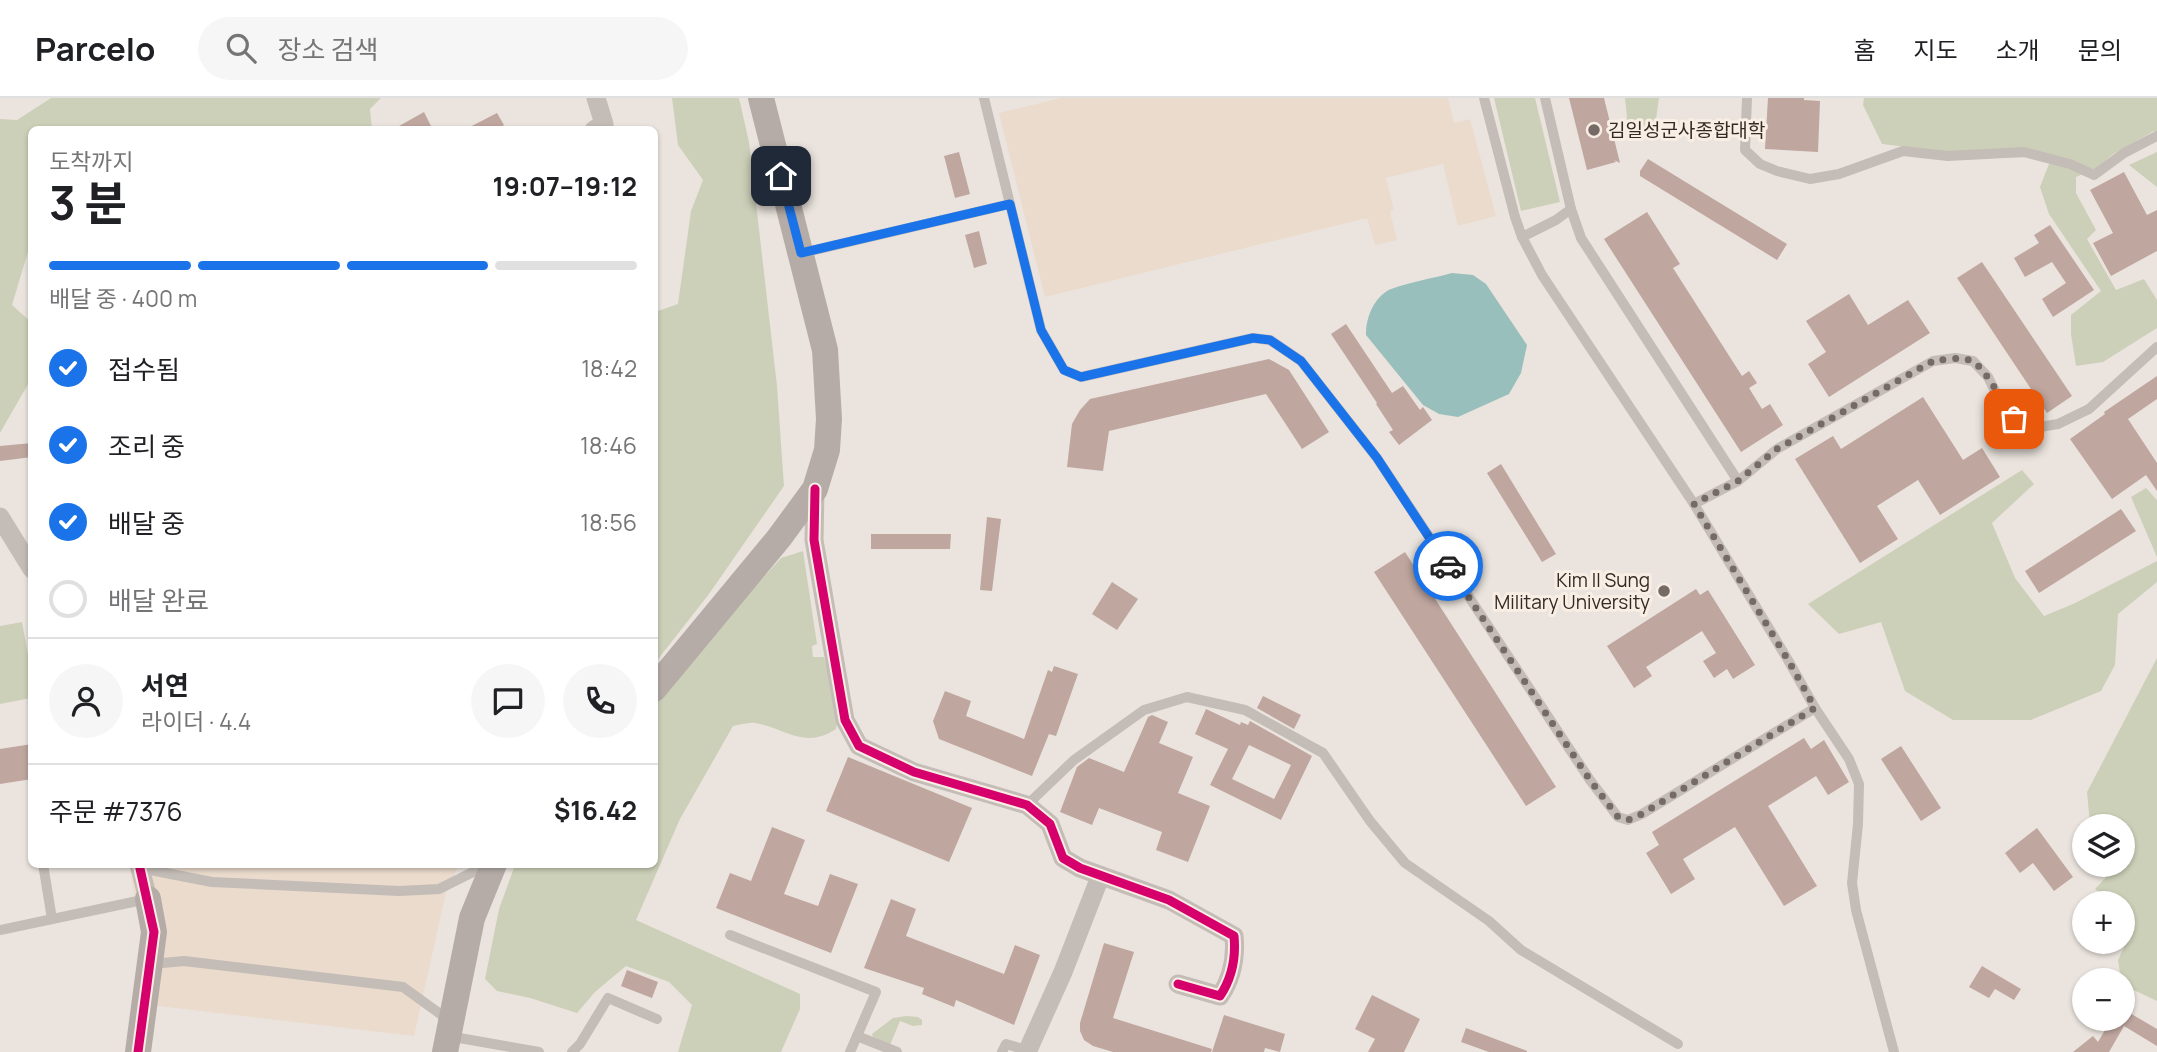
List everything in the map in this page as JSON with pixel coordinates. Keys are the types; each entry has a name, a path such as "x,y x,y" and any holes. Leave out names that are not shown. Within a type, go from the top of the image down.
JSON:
{"main road":[{"path":"658,684 779,538 815,489 827,450 830,419 825,350 761,98"},
{"path":"448,1036 472,918 492,868"},
{"path":"138,1052 154,932 148,899"}],"street":[{"path":"596,98 604,124 601,126"},
{"path":"815,489 814,540 845,720 859,746 914,772 1027,806 1051,824 1063,858 1100,877 1170,900 1234,936 1235,950 1229,983 1220,996 1178,984"},
{"path":"0,517 28,562"},
{"path":"140,868 148,899"},
{"path":"1031,1051 1100,877"}],"lane":[{"path":"984,98 1041,330 1064,370 1081,377 1253,338 1270,340 1301,361 1377,458 1590,780 1618,817 1628,820 1642,814 1815,708"},
{"path":"1484,98 1515,217 1542,275 1694,504 1815,708 1849,759 1859,784 1852,883 1856,910 1894,1052"},
{"path":"1545,98 1571,209 1581,238 1738,481"},
{"path":"1747,98 1745,150 1760,164 1810,179 1839,174 1903,151 1948,156 2024,152 2070,164 2094,175 2124,153 2157,136"},
{"path":"801,253 1010,204"},
{"path":"1522,237 1556,220 1571,209"},
{"path":"1694,504 1738,481 1777,449 1933,361 1973,361 1988,377 1999,399 2014,419 2034,428 2059,424 2089,409 2157,347"},
{"path":"1027,806 1074,760 1144,710 1187,697 1245,710 1323,752 1370,821 1405,863 1489,921 1521,950 1678,1044"},
{"path":"44,868 52,919"},
{"path":"149,868 212,882 399,891 439,889 480,868"},
{"path":"0,930 148,899"},
{"path":"730,935 876,992 850,1052"},
{"path":"151,964 184,961 403,987 448,1036 538,1052"},
{"path":"572,1052 580,1044 608,998 657,1019"},
{"path":"857,1035 897,1052"},
{"path":"1002,1052 1006,1044 1031,1051"}],"green space":[{"path":"51,98 381,98 370,109 372,126 28,126 28,252 12,305 28,319 28,384 0,433 0,119 17,120"},
{"path":"672,98 739,98 749,142 777,386 784,486 709,594 658,659 658,311 678,304 691,211 703,180 678,145"},
{"path":"1494,98 1535,98 1560,202 1521,211"},
{"path":"1625,98 1659,98 1654,133 1628,130"},
{"path":"1864,98 2157,98 2157,134 2154,131 2113,154 2095,169 2076,177 2076,193 2096,230 2087,239 2116,290 2144,279 2157,300 2157,328 2103,362 2076,366 2071,315 2101,291 2049,214 2040,187 2052,156 1998,158 1882,144 1863,105"},
{"path":"2157,152 2157,187 2129,165"},
{"path":"2022,470 2034,484 1992,523 2015,578 2044,616 2157,561 2157,582 2118,614 2115,665 2101,691 2031,720 1953,720 1905,691 1881,622 1839,634 1808,604"},
{"path":"2146,488 2157,500 2157,557 2131,497"},
{"path":"803,551 817,644 812,646 813,657 824,657 839,712 836,729 825,735 804,738 755,723 733,726 680,819 636,920 800,994 800,1009 781,1052 678,1052 692,1005 669,982 626,966 595,992 577,1013 497,991 485,979 499,909 514,868 658,868 658,694 781,558"},
{"path":"22,622 28,655 28,699 0,704 0,626"},
{"path":"2157,658 2157,1001 2135,991 2135,968 2119,968 2118,960 2121,954 2135,954 2135,891 2095,889 2106,877 2135,877 2135,814 2089,814 2087,792"},
{"path":"918,1017 922,1020 922,1025 913,1026 900,1021 890,1045 873,1037 872,1034 893,1018"}],"shaded area":[{"path":"1061,98 1448,98 1454,123 1470,119 1496,216 1458,226 1443,164 1386,178 1394,210 1390,212 1397,240 1375,245 1367,218 1045,297 999,113"},
{"path":"130,868 458,868 446,892 414,1036 133,1003 142,936"}],"water":[{"path":"1452,273 1473,275 1486,284 1527,345 1521,373 1509,394 1458,417 1439,414 1423,405 1366,335 1371,311 1377,300 1387,291"}],"building":[{"name":"김일성군사종합대학","path":"1569,98 1604,98 1620,163 1614,160 1616,162 1587,170"},
{"path":"1768,98 1820,101 1818,152 1765,149"},
{"path":"424,112 431,126 399,126"},
{"path":"497,113 504,125 502,126 472,126"},
{"path":"959,152 970,194 955,198 944,156"},
{"path":"1648,159 1787,244 1777,260 1640,176 1640,171"},
{"path":"2124,172 2147,215 2157,210 2157,251 2111,276 2093,243 2113,233 2090,190"},
{"path":"1647,212 1680,264 1673,268 1742,376 1749,371 1757,383 1749,388 1762,409 1770,404 1783,425 1741,452 1604,239"},
{"path":"2050,225 2094,290 2053,317 2042,299 2066,283 2052,262 2025,277 2014,258 2039,243 2034,235"},
{"path":"979,231 987,264 974,268 965,235"},
{"path":"1982,262 2072,396 2047,413 1957,278"},
{"path":"1849,294 1868,325 1908,300 1930,333 1829,397 1808,364 1826,352 1806,321"},
{"path":"1346,324 1392,393 1403,386 1420,410 1423,407 1432,420 1399,445 1389,432 1393,430 1377,403 1331,334"},
{"path":"1269,359 1289,370 1329,432 1302,449 1266,394 1109,431 1103,471 1067,467 1072,424 1090,399"},
{"path":"2157,376 2157,399 2128,419 2157,463 2157,491 2146,475 2112,499 2070,439"},
{"path":"1923,397 1963,460 1982,448 2000,477 1940,515 1918,480 1877,506 1898,539 1860,563 1795,459 1833,436 1841,449"},
{"path":"28,443 28,458 0,461 0,446"},
{"path":"1501,464 1556,554 1542,562 1487,473"},
{"path":"2121,509 2136,531 2039,593 2025,571"},
{"path":"987,517 1001,519 992,591 980,590"},
{"path":"871,534 951,534 950,549 871,549"},
{"path":"1405,552 1556,787 1526,806 1374,572"},
{"path":"1112,582 1138,599 1117,630 1092,614"},
{"path":"1696,589 1700,595 1708,590 1755,665 1733,679 1727,669 1714,678 1703,661 1716,653 1702,631 1646,667 1652,676 1634,688 1607,646"},
{"path":"1054,666 1078,674 1056,736 1049,734 1032,776 939,739 933,721 945,691 971,701 966,716 1024,739 1048,670 1052,672"},
{"path":"1263,696 1301,715 1294,729 1257,708"},
{"path":"1206,709 1240,725 1241,722 1248,725 1250,721 1312,756 1281,820 1210,785 1228,749 1195,734","holes":["1249,745 1291,765 1274,799 1232,779"]},
{"path":"1152,715 1168,722 1159,743 1193,757 1178,793 1210,806 1188,862 1156,850 1162,832 1099,808 1092,825 1060,812 1077,767 1089,758 1124,772 1148,717"},
{"path":"1804,738 1811,749 1824,740 1849,782 1828,795 1816,776 1768,806 1817,886 1784,906 1735,827 1683,859 1695,879 1671,894 1646,853 1659,845 1652,832"},
{"path":"28,745 28,780 0,784 0,749"},
{"path":"1901,746 1941,808 1921,821 1881,759"},
{"path":"848,757 972,808 949,862 826,811"},
{"path":"772,827 805,840 784,894 818,906 830,874 858,884 831,953 716,908 730,873 751,881"},
{"path":"2037,828 2073,877 2054,891 2033,863 2020,873 2005,853"},
{"path":"891,899 916,909 906,936 1004,974 1015,945 1040,955 1014,1025 956,1000 954,1007 922,994 924,988 864,968"},
{"path":"1104,943 1134,952 1113,1018 1212,1049 1211,1052 1113,1052 1093,1046 1084,1040 1080,1023"},
{"path":"1982,966 2021,989 2014,1000 1995,989 1989,998 1969,987"},
{"path":"627,970 658,982 652,998 621,986"},
{"path":"1372,995 1420,1019 1404,1052 1368,1052 1375,1039 1355,1029"},
{"path":"1224,1015 1285,1034 1280,1052 1265,1048 1264,1052 1212,1052"},
{"path":"2135,1016 2157,1029 2157,1046 2132,1031 2135,1031"},
{"path":"1466,1028 1527,1052 1489,1052 1461,1042"},
{"path":"2104,1031 2121,1031 2109,1052 2073,1052 2093,1036 2098,1042"}],"cycle path":[{"path":"815,489 814,540 845,720 859,746 914,772 1027,805 1050,824 1063,858 1080,868 1169,900 1234,936 1232,967 1220,996 1178,984"},
{"path":"138,1052 154,932 140,868"}],"way so far":[{"path":"1448,566 1590,780 1618,817 1628,820 1815,708 1694,504 1738,481 1777,449 1933,361 1973,361 1988,377 1999,399 2014,419"}],"place":[{"name":"김일성군사종합대학","path":"1594,130"},
{"name":"Kim Il Sung Military University","path":"1664,591"}],"route":[{"path":"781,176 801,253 1010,204 1041,330 1064,370 1081,377 1253,338 1270,340 1301,361 1377,458 1448,566"}]}
